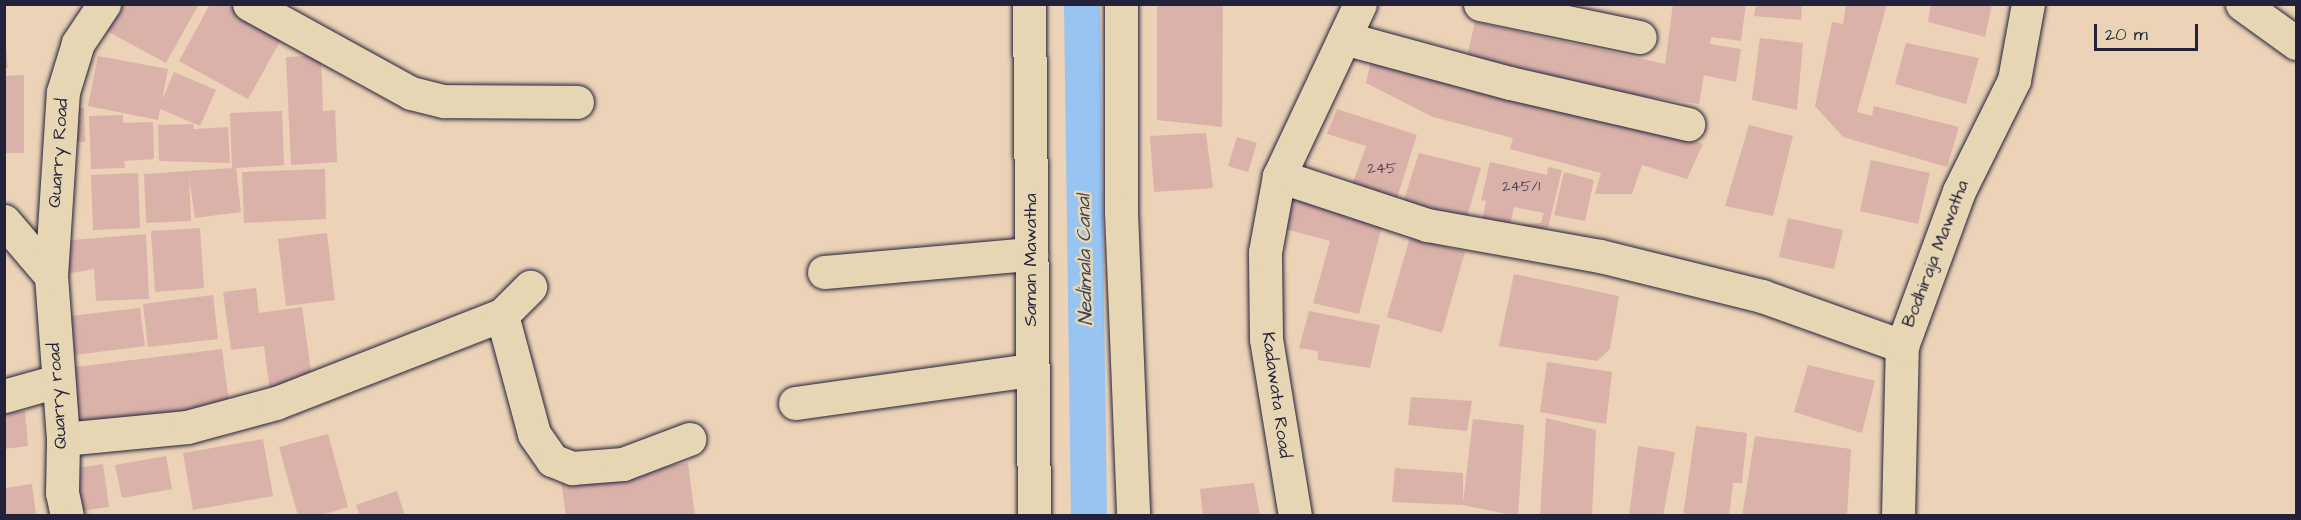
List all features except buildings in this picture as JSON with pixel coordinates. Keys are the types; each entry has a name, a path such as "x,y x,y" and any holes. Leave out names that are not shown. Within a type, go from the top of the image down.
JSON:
{"street":[{"name":"Quarry Road","path":"51,276 63,92 78,43 104,4"},
{"path":"249,4 411,93 444,101 577,102"},
{"name":"Saman Mawatha","path":"1029,4 1034,516"},
{"path":"1120,4 1121,212 1133,516"},
{"name":"Kadawata Road","path":"1295,516 1266,339 1265,252 1279,176 1360,4"},
{"path":"1480,4 1640,37"},
{"name":"Bodhiraja Mawatha","path":"1898,516 1902,346 1959,191 2014,80 2028,4"},
{"path":"2242,4 2296,43"},
{"path":"1344,38 1510,83 1688,124"},
{"path":"1279,176 1427,225 1600,256 1762,296 1902,346"},
{"path":"4,220 51,276"},
{"path":"824,272 1031,254"},
{"name":"Quarry road","path":"51,276 63,439 62,493 67,516"},
{"path":"63,439 187,428 254,409 502,315 530,287"},
{"path":"502,315 534,434 552,460 572,468 623,465 689,440"},
{"path":"795,403 1031,370"},
{"path":"4,396 57,381"}],"waterway":[{"name":"Nedimala Canal","path":"1082,4 1089,516"}]}
